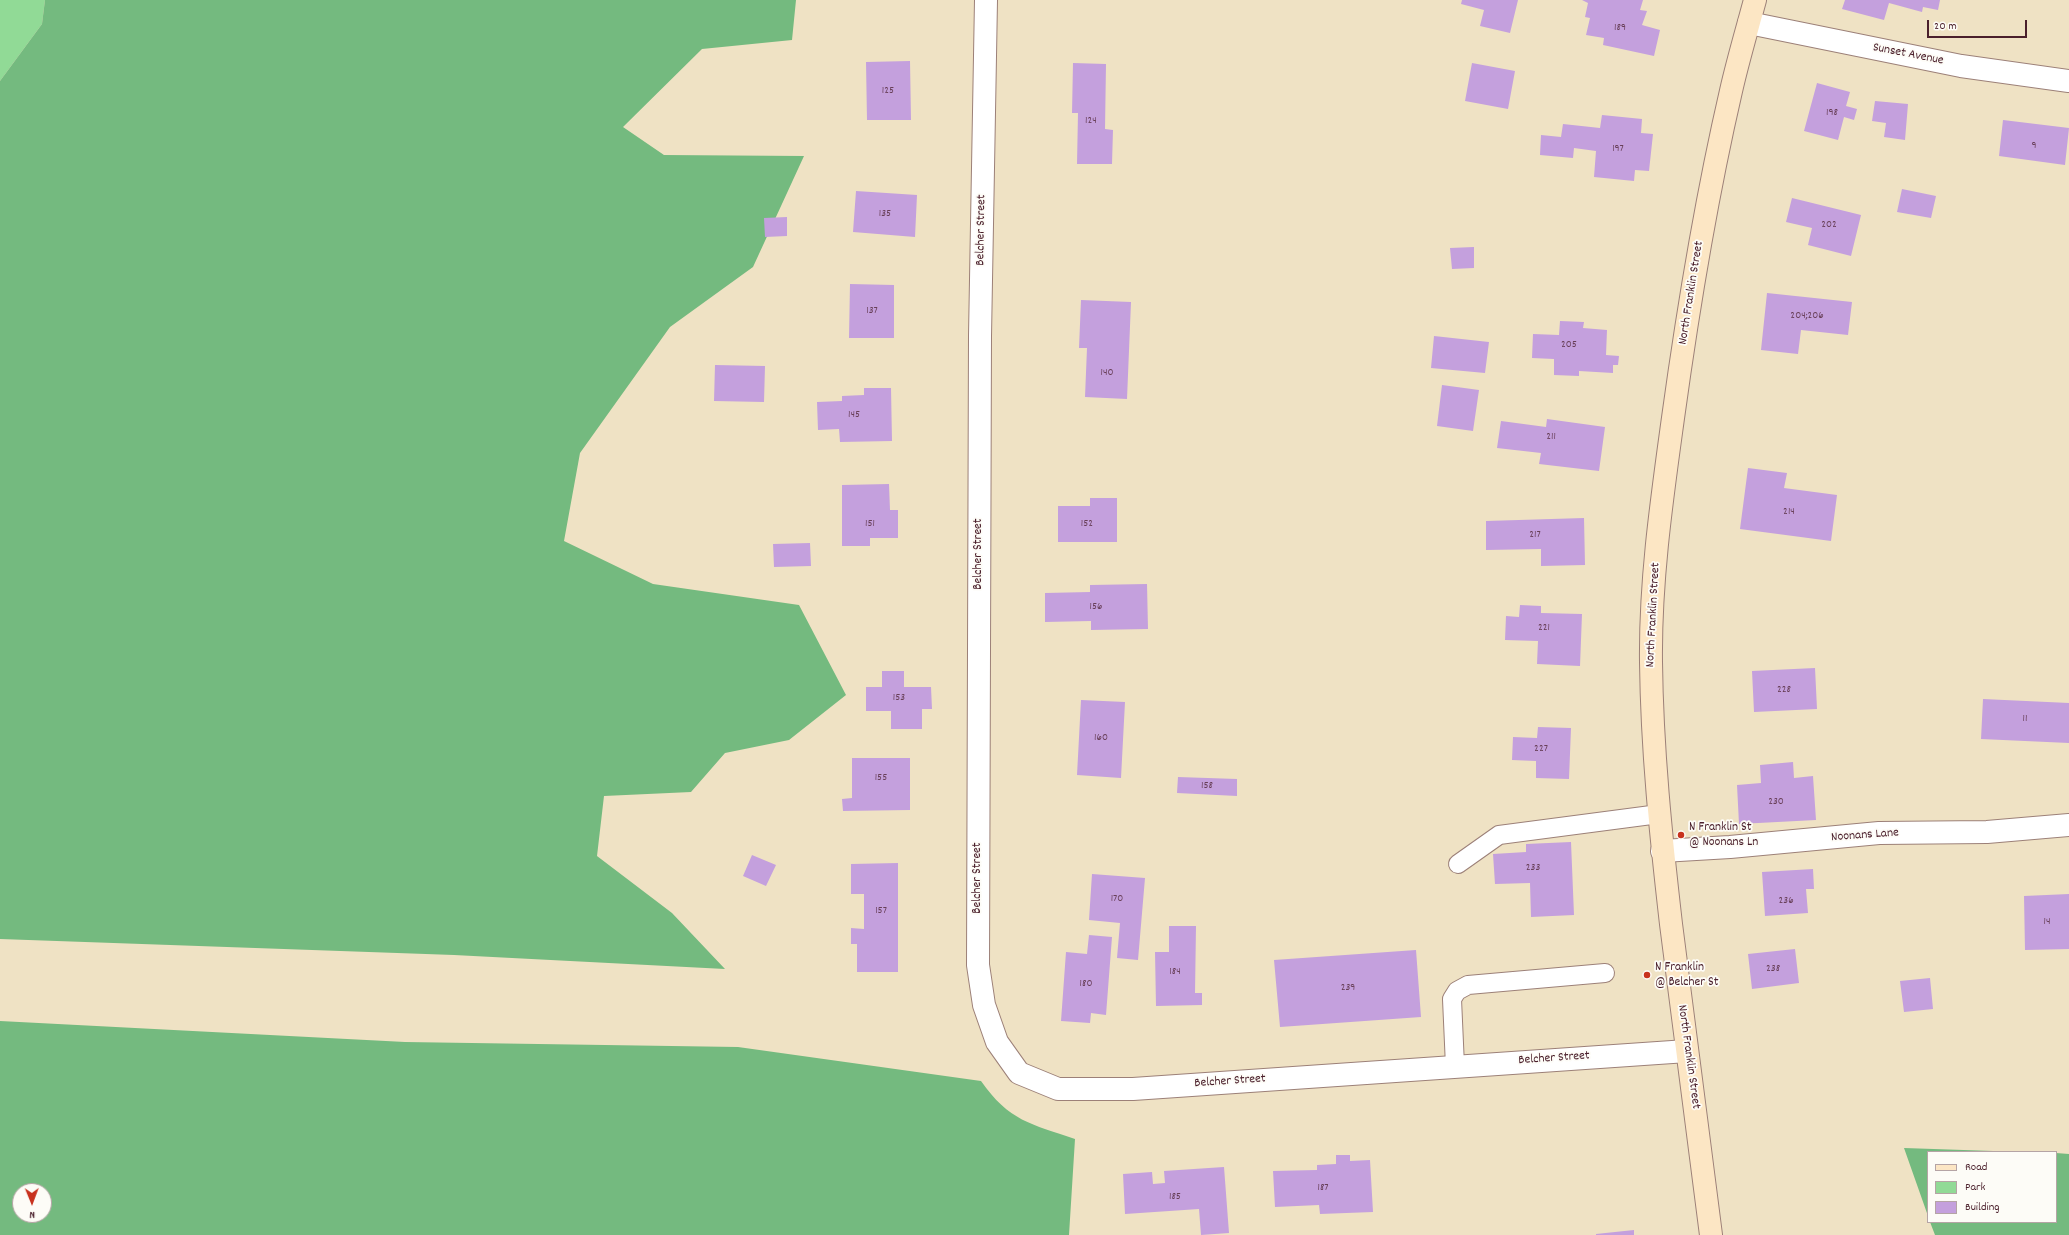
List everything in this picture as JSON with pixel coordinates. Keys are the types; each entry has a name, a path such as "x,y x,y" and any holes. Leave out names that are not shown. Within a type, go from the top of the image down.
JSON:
{"main road":[{"name":"North Franklin Street","path":"1711,1235 1662,851 1654,764 1651,659 1653,605 1664,482 1697,261 1731,91 1755,0"}],"street":[{"name":"Belcher Street","path":"986,0 980,336 978,965 984,1005 996,1042 1019,1073 1058,1089 1133,1089 1687,1051"},
{"name":"Sunset Avenue","path":"1749,23 1960,66 2069,81"},
{"name":"Noonans Lane","path":"1662,851 1730,847 1879,834 1987,832 2069,825"}],"lane":[{"path":"1458,864 1499,835 1659,814"},
{"path":"1455,1066 1452,999 1457,991 1468,985 1605,973"}],"green space":[{"path":"0,0 45,0 42,24 0,81"},
{"path":"45,0 796,0 792,40 702,49 623,127 664,155 804,156 753,267 670,327 580,453 564,541 653,584 799,605 846,695 789,740 725,753 691,792 604,796 597,856 672,913 725,969 454,955 0,939 0,81 42,24"},
{"path":"0,1021 405,1042 738,1047 981,1081 1001,1105 1011,1113 1033,1125 1075,1139 1069,1235 0,1235"},
{"path":"1904,1148 1993,1151 1927,1151 1927,1213"},
{"path":"2057,1153 2069,1154 2069,1235 1935,1235 1930,1223 2057,1223"}],"building":[{"path":"1462,0 1518,0 1510,33 1480,26 1484,10 1461,4"},
{"path":"1582,0 1643,0 1640,10 1647,11 1642,25 1660,30 1654,56 1603,45 1604,38 1586,35 1590,18 1585,17 1588,3"},
{"path":"1845,0 1940,0 1938,10 1923,7 1922,12 1889,3 1884,20 1842,9"},
{"path":"910,61 911,120 867,120 866,62"},
{"path":"1073,63 1106,64 1105,129 1113,130 1112,164 1077,164 1078,113 1072,113"},
{"path":"1472,63 1515,71 1508,109 1465,101"},
{"path":"1817,83 1850,92 1846,106 1857,109 1854,120 1844,117 1838,140 1804,131"},
{"path":"1875,101 1908,104 1905,140 1884,137 1886,123 1872,121"},
{"path":"1602,115 1642,119 1641,133 1653,134 1649,171 1635,170 1634,181 1594,177 1596,151 1574,148 1573,158 1540,155 1541,135 1561,137 1563,124 1600,128"},
{"path":"2003,120 2069,128 2065,165 1999,156"},
{"path":"1902,189 1936,196 1931,218 1897,212"},
{"path":"856,191 917,195 915,237 853,232"},
{"path":"1792,198 1861,215 1851,256 1808,245 1812,228 1786,222"},
{"path":"787,217 787,236 765,237 764,218"},
{"path":"1474,247 1474,268 1452,269 1450,248"},
{"path":"850,284 894,285 894,338 849,338"},
{"path":"1767,293 1852,302 1848,335 1801,330 1798,354 1761,350"},
{"path":"1081,300 1131,302 1127,399 1085,397 1087,348 1079,348"},
{"path":"1560,321 1584,322 1583,328 1607,330 1606,355 1619,356 1618,365 1613,365 1613,373 1579,371 1579,376 1554,375 1554,359 1532,358 1533,334 1559,335"},
{"path":"1434,336 1489,342 1485,373 1431,368"},
{"path":"715,365 765,366 764,402 714,401"},
{"path":"1442,385 1479,390 1473,431 1437,426"},
{"path":"864,388 891,388 892,441 840,442 839,429 818,430 817,402 842,401 842,396 864,395"},
{"path":"1547,419 1605,427 1599,471 1539,464 1541,453 1497,448 1501,421 1546,427"},
{"path":"1748,468 1787,473 1784,488 1837,495 1831,541 1740,529"},
{"path":"889,484 890,510 898,510 898,538 870,538 870,546 842,546 842,485"},
{"path":"1090,498 1117,498 1117,542 1058,542 1058,506 1090,506"},
{"path":"1584,518 1585,565 1541,566 1541,549 1486,550 1486,521"},
{"path":"810,543 811,566 774,567 773,544"},
{"path":"1147,584 1148,629 1091,630 1091,621 1045,622 1045,593 1090,592 1090,585"},
{"path":"1520,605 1541,606 1541,613 1582,614 1580,666 1537,664 1538,641 1505,640 1506,616 1519,617"},
{"path":"1815,668 1817,709 1754,712 1752,671"},
{"path":"882,671 904,671 904,687 931,687 932,709 922,709 922,729 891,729 891,711 866,711 866,687 882,687"},
{"path":"1983,699 2069,703 2069,743 1981,739"},
{"path":"1081,700 1125,702 1121,778 1077,775"},
{"path":"1538,727 1571,728 1569,779 1536,778 1536,761 1512,760 1513,737 1537,738"},
{"path":"852,758 910,758 910,810 843,811 842,799 852,798"},
{"path":"1793,762 1794,778 1813,776 1816,820 1739,824 1737,785 1761,783 1760,765"},
{"path":"1178,777 1237,779 1237,796 1177,793"},
{"path":"1571,842 1574,915 1531,917 1530,883 1495,884 1493,854 1526,852 1526,844"},
{"path":"752,855 776,865 766,886 743,876"},
{"path":"898,863 898,972 857,972 857,944 851,944 851,928 864,929 864,894 851,894 851,864"},
{"path":"1813,869 1814,889 1806,889 1808,913 1765,916 1762,872"},
{"path":"1092,874 1145,878 1138,960 1117,958 1120,923 1089,920"},
{"path":"2069,894 2069,949 2025,950 2024,896"},
{"path":"1169,926 1196,926 1195,993 1202,993 1202,1005 1156,1006 1155,952 1169,952"},
{"path":"1089,935 1112,937 1106,1015 1091,1013 1090,1023 1061,1021 1066,952 1087,954"},
{"path":"1795,949 1799,983 1752,989 1748,954"},
{"path":"1416,950 1421,1017 1280,1027 1274,960"},
{"path":"1930,978 1933,1009 1904,1012 1900,981"},
{"path":"1336,1155 1350,1155 1350,1161 1370,1160 1373,1212 1320,1214 1319,1205 1275,1207 1273,1171 1317,1170 1317,1165 1336,1164"},
{"path":"1224,1167 1229,1233 1201,1235 1199,1209 1125,1214 1123,1174 1152,1172 1153,1184 1165,1183 1164,1171"},
{"path":"1634,1230 1634,1235 1596,1235 1596,1234"}],"place":[{"name":"N Franklin St @ Noonans Ln","path":"1681,835"},
{"name":"N Franklin @ Belcher St","path":"1647,975"}]}
